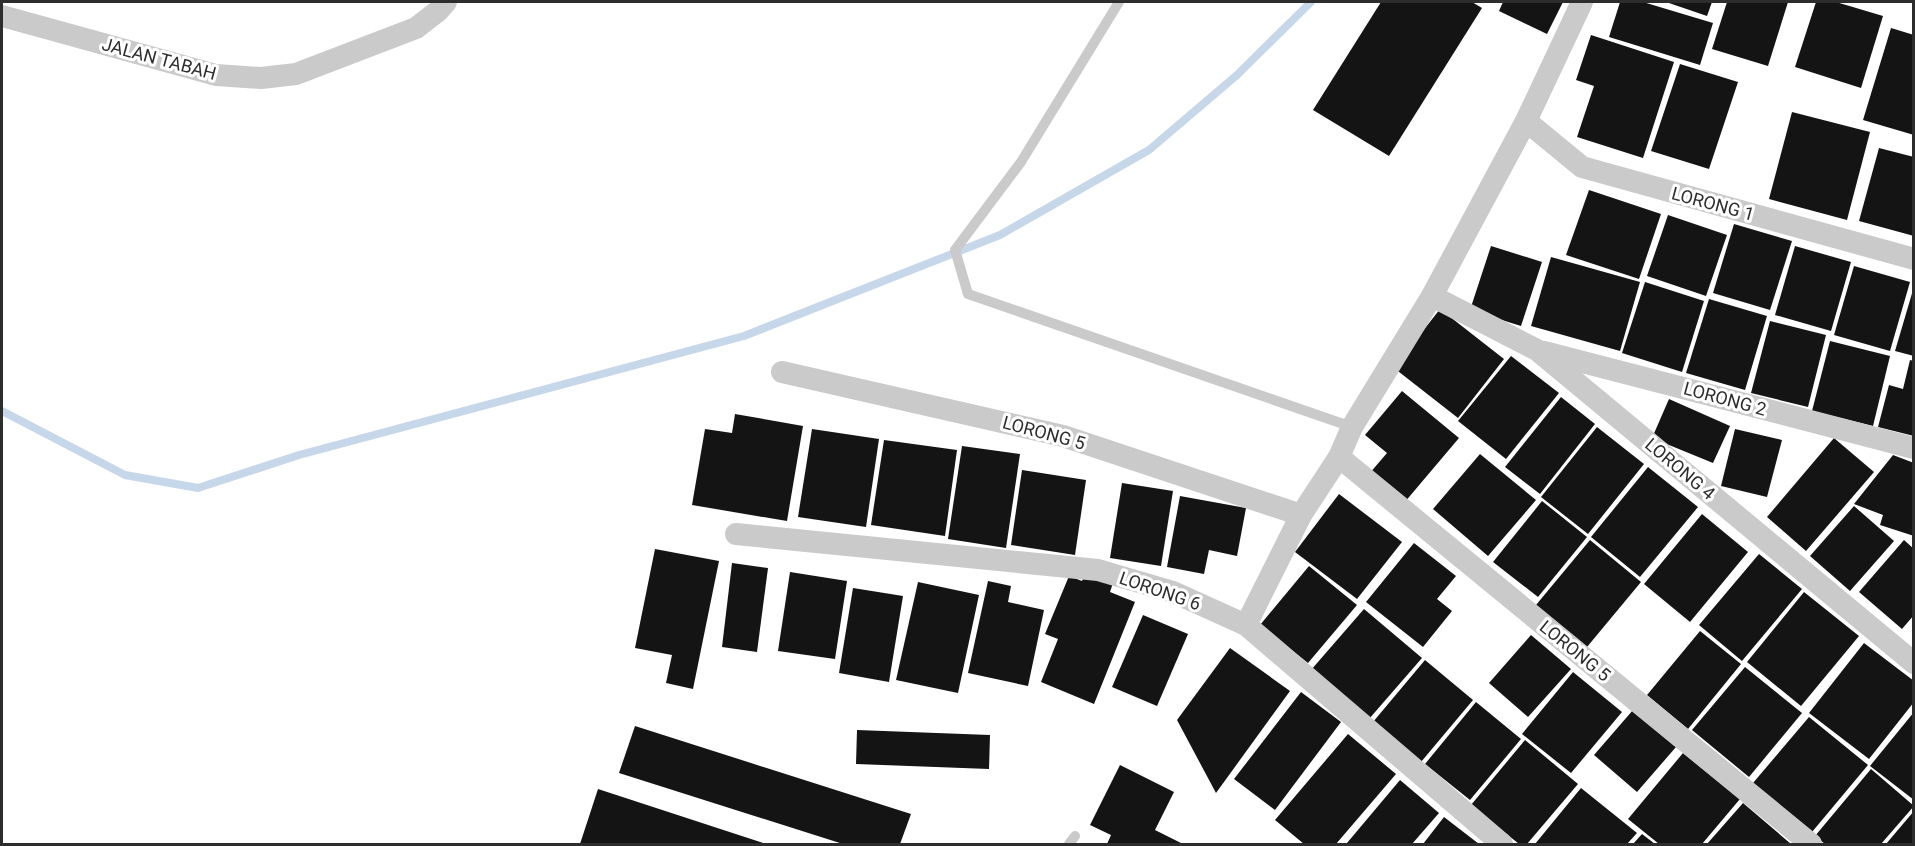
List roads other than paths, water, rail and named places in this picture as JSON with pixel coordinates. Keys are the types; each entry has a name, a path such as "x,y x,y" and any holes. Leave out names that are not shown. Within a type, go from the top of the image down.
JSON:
{"street":[{"name":"JALAN TABAH","path":"2,16 216,75 261,78 296,74 416,28 446,2"},
{"path":"1246,625 1300,515 1339,456 1353,427 1432,296 1526,121 1582,2"},
{"name":"LORONG 1","path":"1526,121 1582,168 1914,259"},
{"name":"LORONG 4","path":"1432,296 1537,350 1914,663"},
{"name":"LORONG 2","path":"1537,350 1914,448"},
{"name":"LORONG 5","path":"782,372 1063,436 1300,515"},
{"name":"LORONG 5","path":"1339,456 1811,844"},
{"name":"LORONG 6","path":"736,534 1098,570 1173,592 1246,625 1503,844"}],"lane":[{"path":"1119,2 1022,162 955,250 968,294 1353,427"}],"waterway":[{"path":"2,411 125,475 198,488 299,455 744,336 1000,235 1149,150 1237,75 1311,2"}]}
